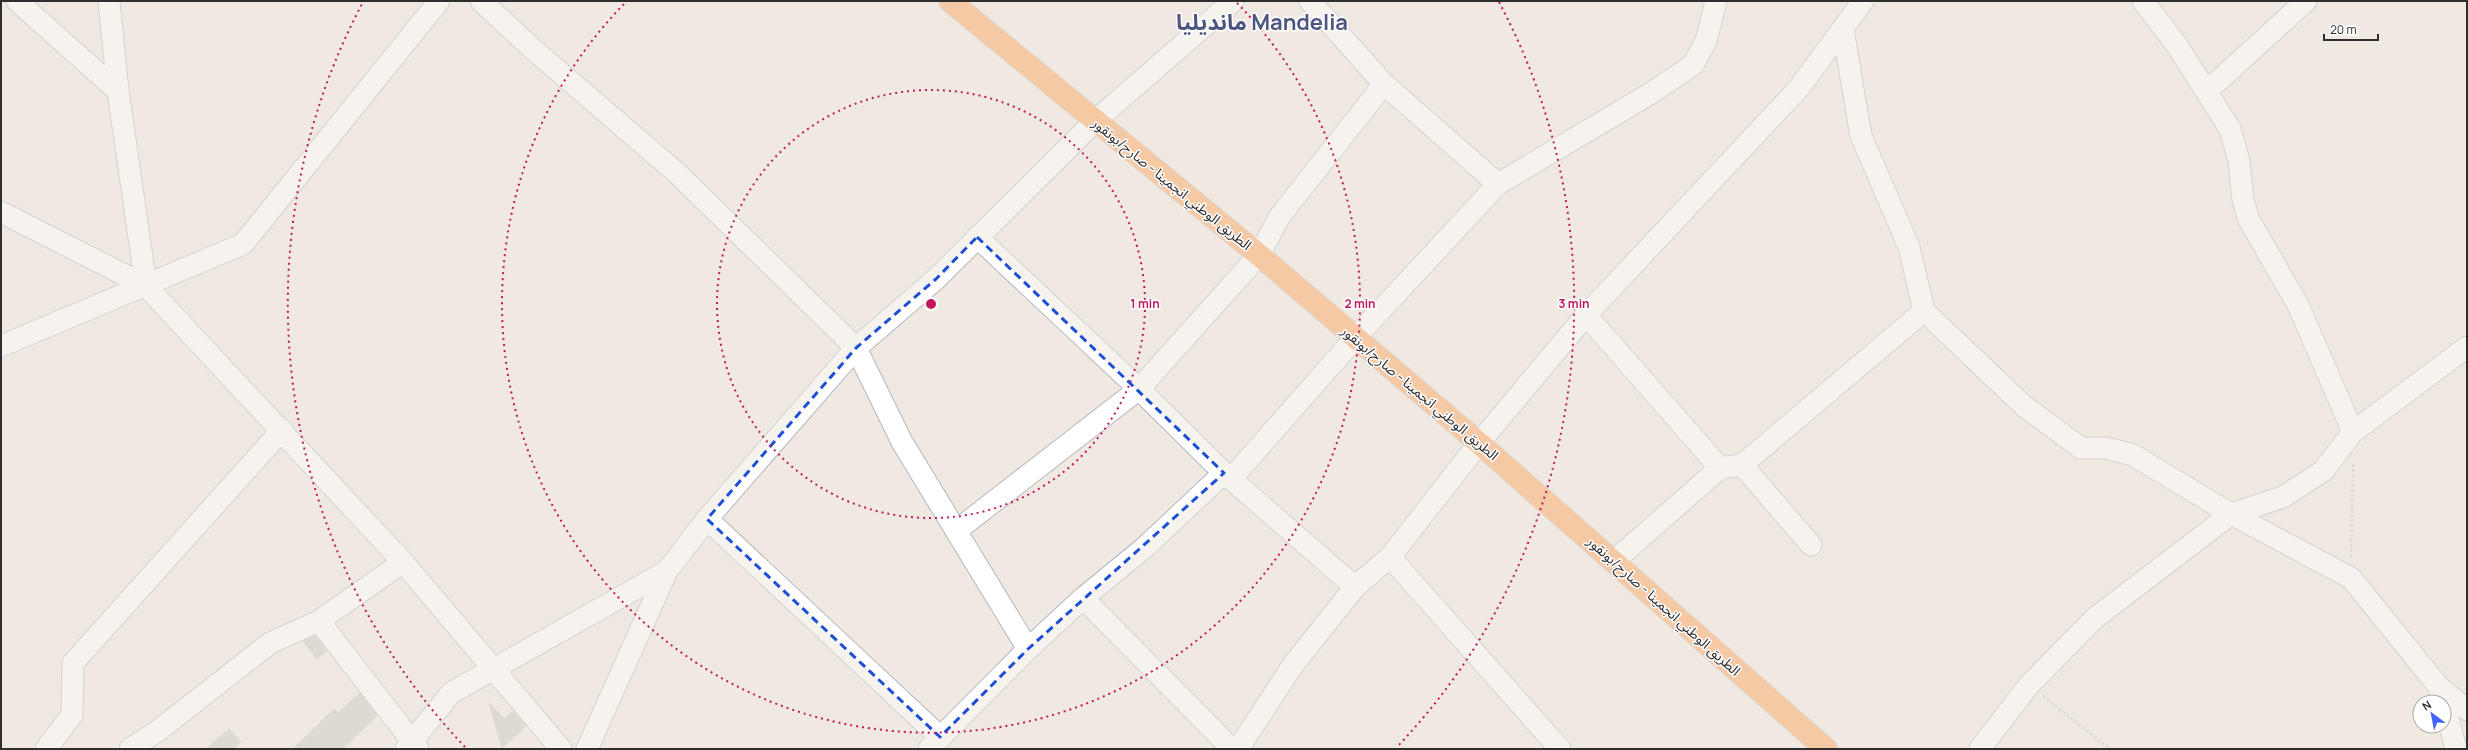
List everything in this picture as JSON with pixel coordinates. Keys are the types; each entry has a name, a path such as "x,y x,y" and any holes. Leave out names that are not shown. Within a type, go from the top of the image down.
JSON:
{"highway":[{"name":"الطريق الوطني انجمينا - صارح/بونقور","path":"950,1 1259,256 1479,443 1826,749"}],"street":[{"path":"17,1 118,91"},
{"path":"110,1 118,91 146,286"},
{"path":"1,346 243,244 439,1"},
{"path":"481,1 535,52 678,174 856,348 902,442 1028,649"},
{"path":"587,749 667,571 707,519 856,348 936,279 1095,121 1233,1"},
{"path":"1310,1 1384,84 1498,184"},
{"path":"707,519 934,743 1028,649 1083,598 1228,476 1498,184 1648,95 1693,65 1706,41 1716,1"},
{"path":"1238,749 1293,665 1355,587 1390,557 1479,443 1586,315 1799,88 1863,1"},
{"path":"2143,1 2176,44 2230,129 2239,161 2243,200 2249,220 2298,305 2353,432"},
{"path":"2207,91 2306,1"},
{"path":"1843,29 1861,136 1909,247 1924,311 2024,406 2081,448 2106,448 2133,455 2231,514 2351,578 2439,694"},
{"path":"956,531 1139,389 1259,256 1280,216 1384,84"},
{"path":"1,212 146,286 282,430 403,562 561,749"},
{"path":"977,237 1139,389 1228,476 1355,587"},
{"path":"1614,561 1720,468 1742,465 1924,311"},
{"path":"1586,315 1720,468"},
{"path":"1980,749 2030,685 2095,618 2231,514 2283,497 2323,471 2353,432 2467,347"},
{"path":"46,749 72,715 72,663 282,430"},
{"path":"1742,465 1811,545"},
{"path":"1390,557 1560,749"},
{"path":"130,749 160,740 270,643 319,621 403,562"},
{"path":"319,621 412,747 451,693 667,571"},
{"path":"1083,598 1232,749"},
{"path":"2452,703 2467,710"},
{"path":"2452,734 2456,749"}],"path":[{"path":"2351,578 2353,463"},
{"path":"2030,685 2110,749"}],"highlighted area":[{"path":"977,237 1224,473 1028,649 940,737 707,519 856,348 936,279"}],"building":[{"path":"315,636 327,651 317,659 303,641"},
{"path":"360,693 377,716 342,749 293,749 334,709 338,713"},
{"path":"489,703 504,718 513,711 526,726 502,748"},
{"path":"229,729 241,742 233,749 206,749"}],"district":[{"name":"مانديليا Mandelia","path":"1262,22"}]}
